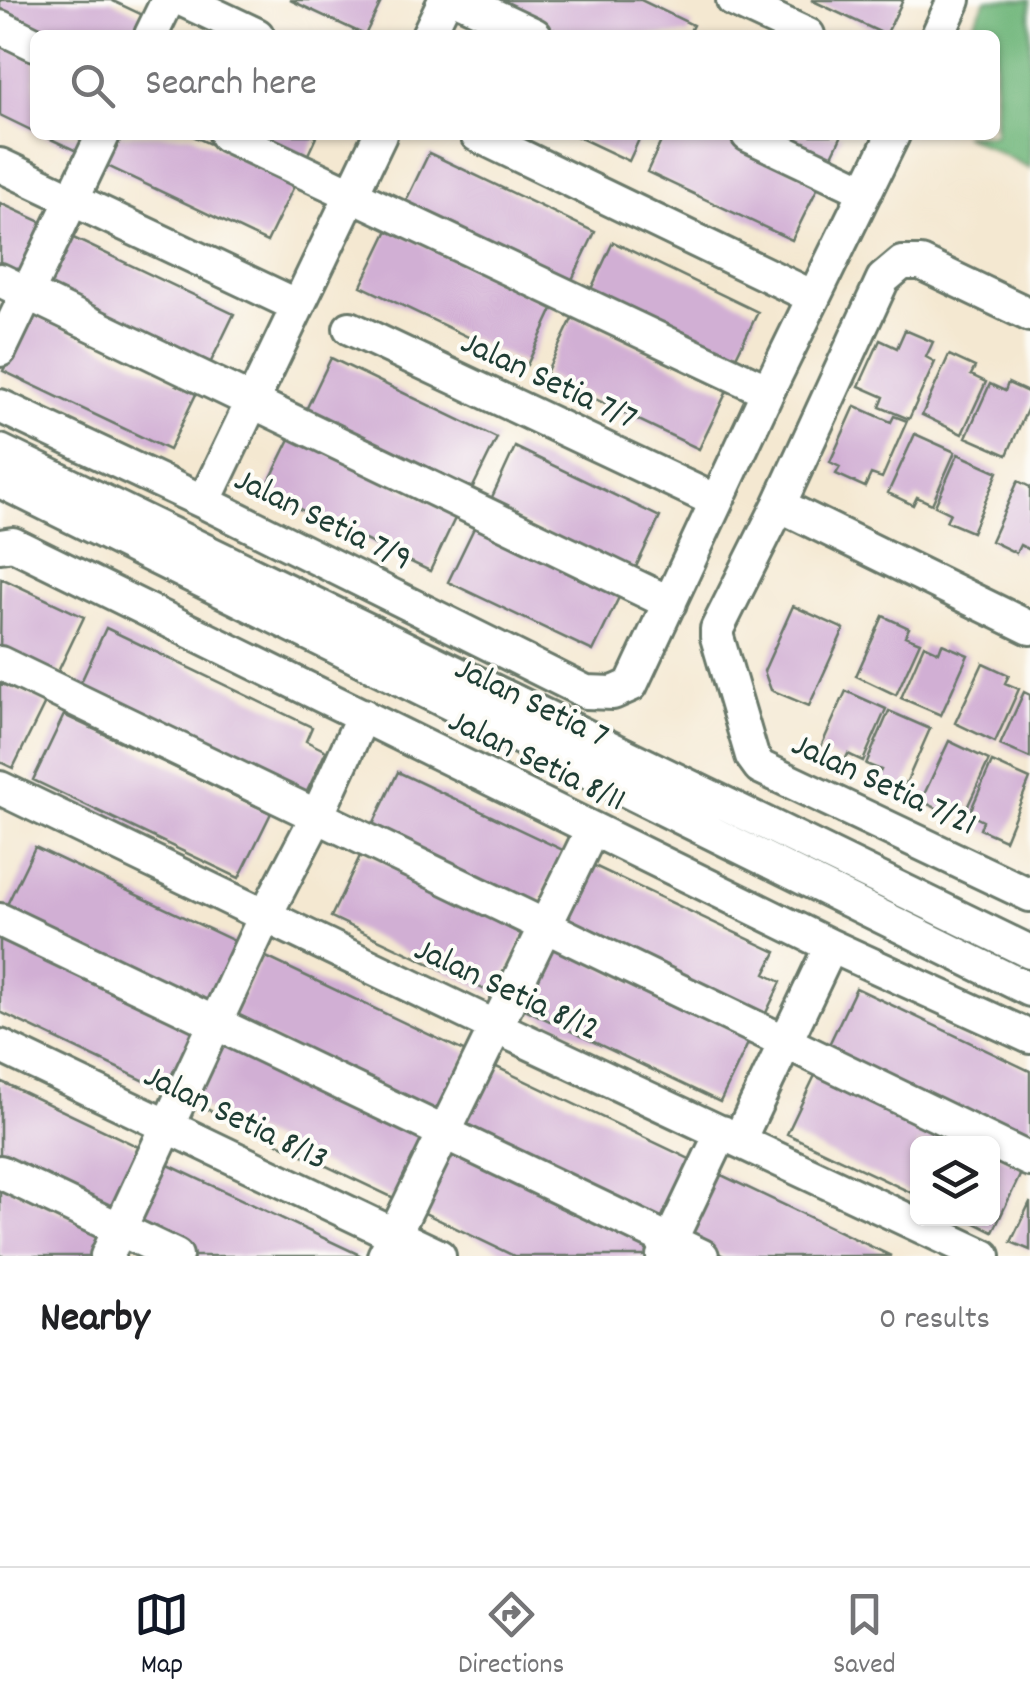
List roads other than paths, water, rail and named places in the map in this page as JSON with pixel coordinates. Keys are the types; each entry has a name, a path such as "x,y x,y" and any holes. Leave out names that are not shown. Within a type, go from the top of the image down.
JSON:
{"street":[{"path":"154,30 168,0"},
{"path":"183,0 247,30"},
{"path":"430,30 445,0"},
{"path":"461,0 524,30"},
{"path":"733,0 797,30"},
{"path":"940,30 954,0"},
{"path":"0,27 30,42"},
{"path":"0,350 14,287 72,200 102,140"},
{"path":"237,140 768,391"},
{"path":"204,502 378,140"},
{"path":"488,140 813,297"},
{"path":"759,140 866,190"},
{"path":"14,287 670,602 891,140"},
{"path":"0,165 298,306"},
{"path":"1030,315 922,263 902,263 883,279 779,505 1030,628"},
{"name":"Jalan Setia 7/7","path":"350,328 716,501"},
{"name":"Jalan Setia 7/9","path":"0,406 204,502 586,692 613,693 632,685 670,602"},
{"name":"Jalan Setia 7","path":"0,460 1030,952"},
{"name":"Jalan Setia 7","path":"0,460 1030,990"},
{"name":"Jalan Setia 7/21","path":"779,505 716,629 752,756 760,767 1030,895"},
{"name":"Jalan Setia 8/11","path":"6,545 363,715 830,946 1030,1037"},
{"path":"0,663 1030,1160"},
{"path":"114,1243 363,715"},
{"name":"Jalan Setia 8/12","path":"0,788 982,1256"},
{"path":"389,1245 592,830"},
{"path":"0,920 443,1132 666,1248 702,1256"},
{"path":"666,1248 786,1042 830,946"},
{"name":"Jalan Setia 8/13","path":"0,1046 168,1126 389,1245 439,1256"},
{"path":"0,1172 114,1243 176,1256"}]}
